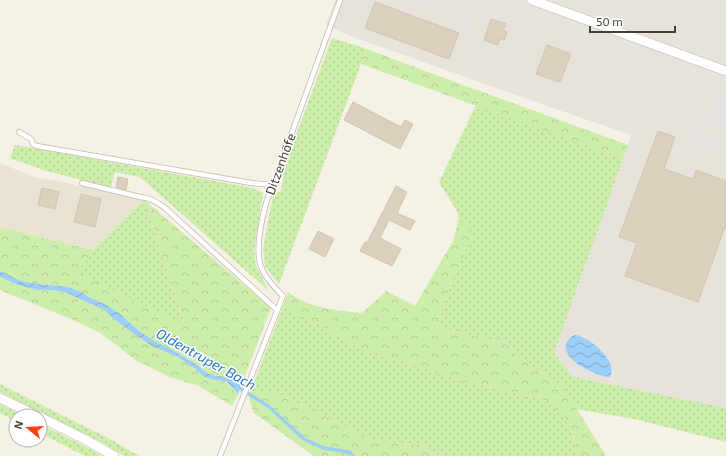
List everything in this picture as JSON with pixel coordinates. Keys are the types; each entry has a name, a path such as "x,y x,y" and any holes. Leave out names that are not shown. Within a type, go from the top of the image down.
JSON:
{"street":[{"path":"532,0 726,71"},
{"path":"0,398 21,408"},
{"path":"48,422 86,440 114,456"}],"lane":[{"name":"Ditzenhöfe","path":"277,310 283,296 269,281 262,270 259,260 258,249 263,219 269,194 340,0"},
{"path":"19,132 31,139 33,144 37,146 251,183 273,185"},
{"path":"82,183 148,198 155,201 164,207 277,310 220,456"}],"shaded area":[{"path":"335,0 726,0 726,408 573,377 554,353 631,135 353,37 326,25","holes":["583,336 606,356 613,370 613,374 610,377 591,372 581,367 568,354"]},
{"path":"411,0 434,0 440,2 438,10"},
{"path":"465,13 473,16 467,33 459,30"},
{"path":"723,89 726,90 726,121 713,116 716,109 712,107 716,96 720,97"},
{"path":"708,118 726,124 726,132 706,125"},
{"path":"689,131 726,145 726,153 686,138"},
{"path":"0,163 34,177 144,200 93,250 0,227"}],"green space":[{"path":"332,38 367,49 279,284 265,266 263,249 273,194 281,191 285,165"},
{"path":"367,49 628,145 623,159 361,64"},
{"path":"476,105 623,159 554,353 573,377 726,408 726,442 634,419 576,409 562,385 529,365 515,354 508,342 496,341 438,328 446,297 454,276 465,222 459,218 458,213 439,182"},
{"path":"15,145 253,188 263,193 254,249 256,266 269,291 140,177 115,172 111,187 46,171 10,158"},
{"path":"144,200 185,326 77,273 93,250"},
{"path":"144,200 271,308 241,386 229,377 215,376 205,372 178,353 156,342 139,331 119,313 81,292 68,287 21,281 0,271 0,227 93,250 78,273 185,325"},
{"path":"459,218 465,222 473,236 446,297 438,328 496,341 508,342 515,354 529,365 562,385 606,456 577,456 571,426 561,413 542,399 462,381 401,361 384,358 346,342 327,329 300,315 292,315 285,301 288,292 305,302 333,310 362,313 386,291 415,306 453,241"},
{"path":"0,277 19,285 37,290 54,290 67,293 104,310 136,335 152,345 176,356 204,376 214,380 225,381 238,394 232,406 199,386 170,377 137,361 100,333 78,322 0,290"},
{"path":"285,301 292,314 300,315 327,329 346,342 384,358 401,361 462,381 542,399 561,413 571,427 577,456 441,456 422,445 375,441 277,393 250,393"},
{"path":"0,384 48,408 32,408 0,392"},
{"path":"250,393 277,393 375,441 422,445 441,456 314,456 254,413 249,398"},
{"path":"0,404 8,408 8,417 0,413"},
{"path":"48,408 108,438 139,456 124,456 101,442 48,416"},
{"path":"48,428 102,456 85,456 48,437"}],"water":[{"path":"0,271 21,281 69,287 81,292 119,313 139,331 156,342 178,353 205,372 215,376 229,377 241,386 238,394 226,381 214,380 203,376 176,356 152,346 115,320 104,310 67,293 54,290 37,290 19,285 0,277"},
{"path":"572,336 581,336 594,345 607,358 611,365 612,371 610,377 589,371 569,356 566,350 566,344"}],"building":[{"path":"375,2 459,33 449,59 365,28"},
{"path":"491,19 506,24 503,30 507,32 504,40 500,39 498,45 484,40"},
{"path":"547,45 571,54 560,82 536,74"},
{"path":"353,102 401,127 405,120 413,124 400,149 344,120"},
{"path":"658,131 675,137 664,169 693,179 696,170 726,181 726,224 698,302 625,276 637,243 619,237"},
{"path":"118,177 128,179 126,190 116,187"},
{"path":"396,186 407,192 397,213 415,221 410,230 389,220 380,238 401,249 392,266 360,251 365,242 367,243"},
{"path":"42,188 59,192 55,209 38,205"},
{"path":"81,194 101,199 95,227 74,222"},
{"path":"318,231 334,239 325,257 309,249"}],"waterway":[{"name":"Oldentruper Bach","path":"236,386 268,406 304,439 323,448 349,452 353,456"}]}
